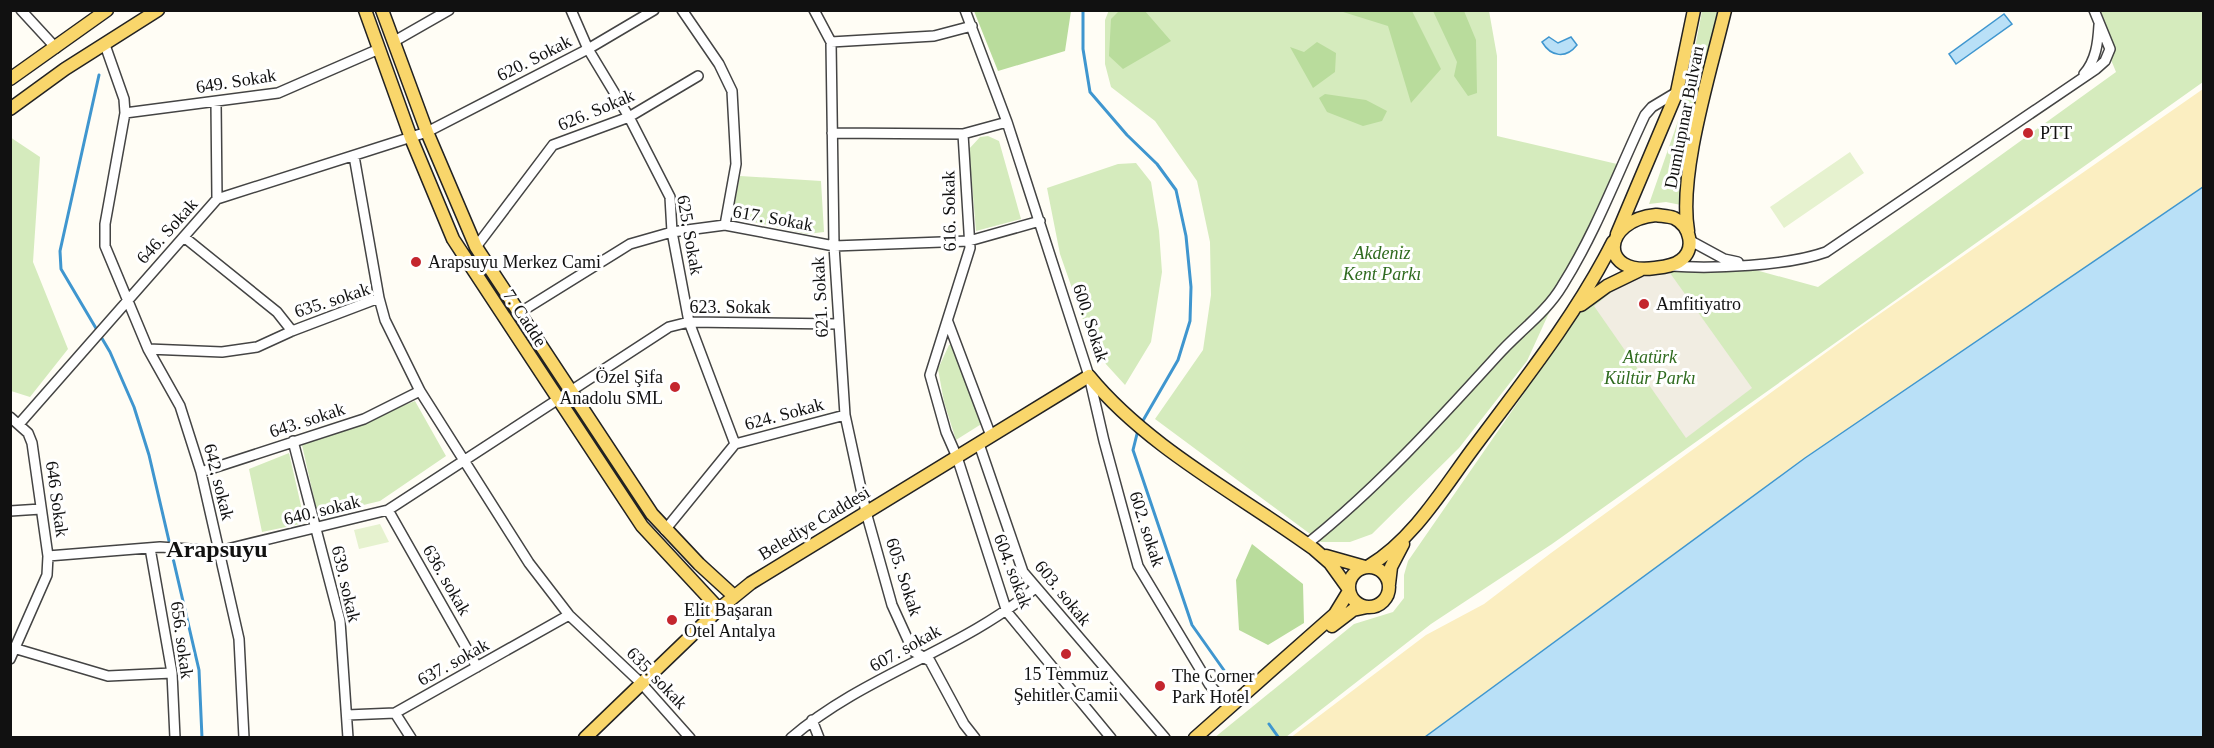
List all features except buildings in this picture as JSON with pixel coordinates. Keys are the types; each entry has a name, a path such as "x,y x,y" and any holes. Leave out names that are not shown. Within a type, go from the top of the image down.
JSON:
{"main road":[{"path":"10,80 108,10"},
{"path":"10,109 65,69 158,10"},
{"name":"7. Cadde","path":"365,10 411,138 453,239 642,526 720,609"},
{"name":"7. Cadde","path":"382,10 427,132 476,247 665,530 734,596"},
{"name":"Dumlupınar Bulvarı","path":"1575,309 1615,238 1677,92 1694,10"},
{"name":"Dumlupınar Bulvarı","path":"1689,236 1687,190 1695,135 1725,10"},
{"path":"1226,709 1345,616 1381,603 1388,594 1391,567 1406,538 1575,309 1607,286 1640,270 1669,266 1686,255 1689,236 1675,219 1656,215 1635,220 1615,238 1618,260 1630,268 1640,270"},
{"name":"600. Sokak","path":"1089,376 1119,409 1152,436 1311,547"},
{"name":"Belediye Caddesi","path":"585,738 734,596 866,512 1089,376"},
{"path":"1195,738 1335,614 1353,574 1367,567 1406,538"},
{"path":"1311,547 1333,559 1380,570 1389,584"},
{"path":"1311,547 1330,563 1357,603 1366,607"}],"street":[{"path":"21,10 56,48"},
{"path":"393,42 449,10"},
{"name":"625. Sokak","path":"571,10 588,49 629,117 670,198 672,232 688,322 735,444"},
{"name":"620. Sokak","path":"427,132 588,49 654,10"},
{"path":"682,10 719,64 732,91 736,164 725,225"},
{"name":"621. Sokak","path":"814,10 831,42 834,246 844,415 866,512"},
{"name":"600. Sokak","path":"965,10 1008,122 1089,376"},
{"path":"1669,266 1710,267 1746,264 1809,258 1826,252 2079,79 2090,68 2094,58 2100,23 2094,10"},
{"path":"831,42 934,36 972,26"},
{"path":"105,45 124,99 125,113 104,235 107,256 148,349"},
{"name":"649. Sokak","path":"125,113 278,93 379,49"},
{"name":"626. Sokak","path":"476,247 553,145 629,117 698,76"},
{"path":"1311,547 1417,445 1505,347 1552,300 1584,248 1617,182 1645,115 1652,107 1677,92"},
{"path":"216,102 217,199"},
{"path":"832,133 963,134 1008,122"},
{"name":"646. Sokak","path":"20,423 217,199 427,132"},
{"name":"616. Sokak","path":"957,457 946,432 930,375 970,248 963,134"},
{"name":"635. sokak","path":"354,156 385,320 420,391 529,563 569,615 642,684 690,738"},
{"name":"617. Sokak","path":"519,313 630,244 672,232 725,225 834,246 969,241 1040,221"},
{"path":"1689,236 1724,259 1746,264"},
{"path":"184,237 277,312 292,331"},
{"name":"635. sokak","path":"148,349 240,351 273,342 292,331 380,298"},
{"name":"623. Sokak","path":"571,392 669,327 688,322 838,324"},
{"path":"948,322 991,436"},
{"name":"642. sokak","path":"148,349 180,406 201,471 239,639 244,738"},
{"name":"602. sokak","path":"1089,376 1138,566 1226,709"},
{"name":"643. sokak","path":"201,471 364,419 420,391"},
{"name":"640. sokak","path":"48,556 155,547 219,551 388,510 571,392"},
{"name":"624. Sokak","path":"665,530 735,444 844,415"},
{"path":"10,417 20,423"},
{"name":"646 Sokak","path":"12,652 47,574 48,556 32,443 20,423"},
{"name":"639. sokak","path":"293,441 340,621 348,738"},
{"name":"603. sokak","path":"979,444 1023,572 1035,589 1165,738"},
{"name":"604. sokak","path":"957,457 1007,612 1110,738"},
{"path":"10,511 42,509"},
{"name":"636. sokak","path":"388,510 477,667"},
{"name":"605. Sokak","path":"866,512 892,605 913,651 930,661 964,724 975,738"},
{"name":"656. sokak","path":"155,547 172,673 176,738"},
{"name":"607. sokak","path":"791,738 812,720 921,657 1007,612 1035,589"},
{"name":"637. sokak","path":"348,715 395,713 569,615"},
{"path":"12,652 108,676 172,673"},
{"path":"395,713 411,738"},
{"path":"812,720 819,738"}],"green space":[{"name":"Akdeniz Kent Parkı","path":"1109,10 1489,11 1497,56 1497,136 1617,164 1527,361 1459,448 1372,534 1350,542 1321,542 1155,419 1203,350 1211,295 1210,242 1197,181 1155,121 1111,87 1105,64 1105,20"},
{"path":"974,11 1071,11 1065,51 998,71"},
{"path":"1119,11 1145,11 1171,41 1123,69 1109,56 1111,19"},
{"path":"1340,11 1412,11 1441,69 1411,103 1388,26"},
{"path":"1433,11 1464,11 1476,40 1477,93 1468,96 1454,76 1457,62"},
{"path":"1702,11 1718,11 1692,129 1681,205 1666,202 1649,204 1685,101"},
{"name":"Atatürk Kültür Parkı","path":"2091,11 2203,11 2203,82 1552,544 1431,624 1286,737 1214,738 1354,624 1393,612 1404,598 1404,575 1408,561 1581,311 1601,295 1643,275 1664,272 1752,269 1818,287 2116,72"},
{"path":"1317,42 1336,53 1335,72 1313,88 1290,47 1304,52"},
{"path":"1325,94 1366,100 1387,111 1382,121 1363,126 1327,112 1319,98"},
{"path":"988,136 999,141 1021,219 976,231 969,149 980,137"},
{"path":"10,137 40,157 33,262 68,349 30,397 11,391"},
{"path":"1850,152 1864,173 1784,228 1770,207"},
{"path":"1136,163 1151,182 1159,231 1162,272 1151,342 1125,385 1094,351 1060,254 1047,188 1118,164"},
{"path":"740,176 821,181 824,232 807,234 732,217"},
{"path":"953,344 983,423 956,440 944,402 938,369 949,345"},
{"path":"415,401 446,456 380,501 318,516 302,445"},
{"path":"289,453 305,523 262,532 249,469"},
{"path":"380,524 389,542 359,549 354,530"},
{"path":"1252,544 1303,584 1304,623 1268,645 1239,630 1236,580"}],"sand":[{"path":"2203,89 2203,187 1805,458 1425,737 1290,738 1426,635 1484,604 1861,327"}],"shaded area":[{"path":"1670,273 1752,388 1686,438 1594,306 1618,287 1642,276"}],"water":[{"path":"2004,14 2012,24 1956,64 1949,54"},
{"path":"1549,37 1558,43 1571,37 1577,45 1568,53 1554,53 1542,42"},
{"path":"2203,187 2203,737 1425,737 1805,458"}],"waterway":[{"path":"1083,10 1083,49 1090,92 1127,135 1157,164 1176,190 1186,236 1191,287 1190,321 1178,360 1141,424"},
{"path":"99,75 60,251 61,269 110,352 134,407 149,455 199,670 202,738"},
{"path":"1138,430 1133,450 1192,625 1233,683"},
{"path":"1269,724 1279,738"}],"place":[{"name":"PTT","path":"2028,133"},
{"name":"Arapsuyu Merkez Cami","path":"416,262"},
{"name":"Amfitiyatro","path":"1644,304"},
{"name":"Özel Şifa Anadolu SML","path":"675,387"},
{"name":"Elit Başaran Otel Antalya","path":"672,620"},
{"name":"15 Temmuz Şehitler Camii","path":"1066,654"},
{"name":"The Corner Park Hotel","path":"1160,686"}],"district":[{"name":"Arapsuyu","path":"217,549"}]}
